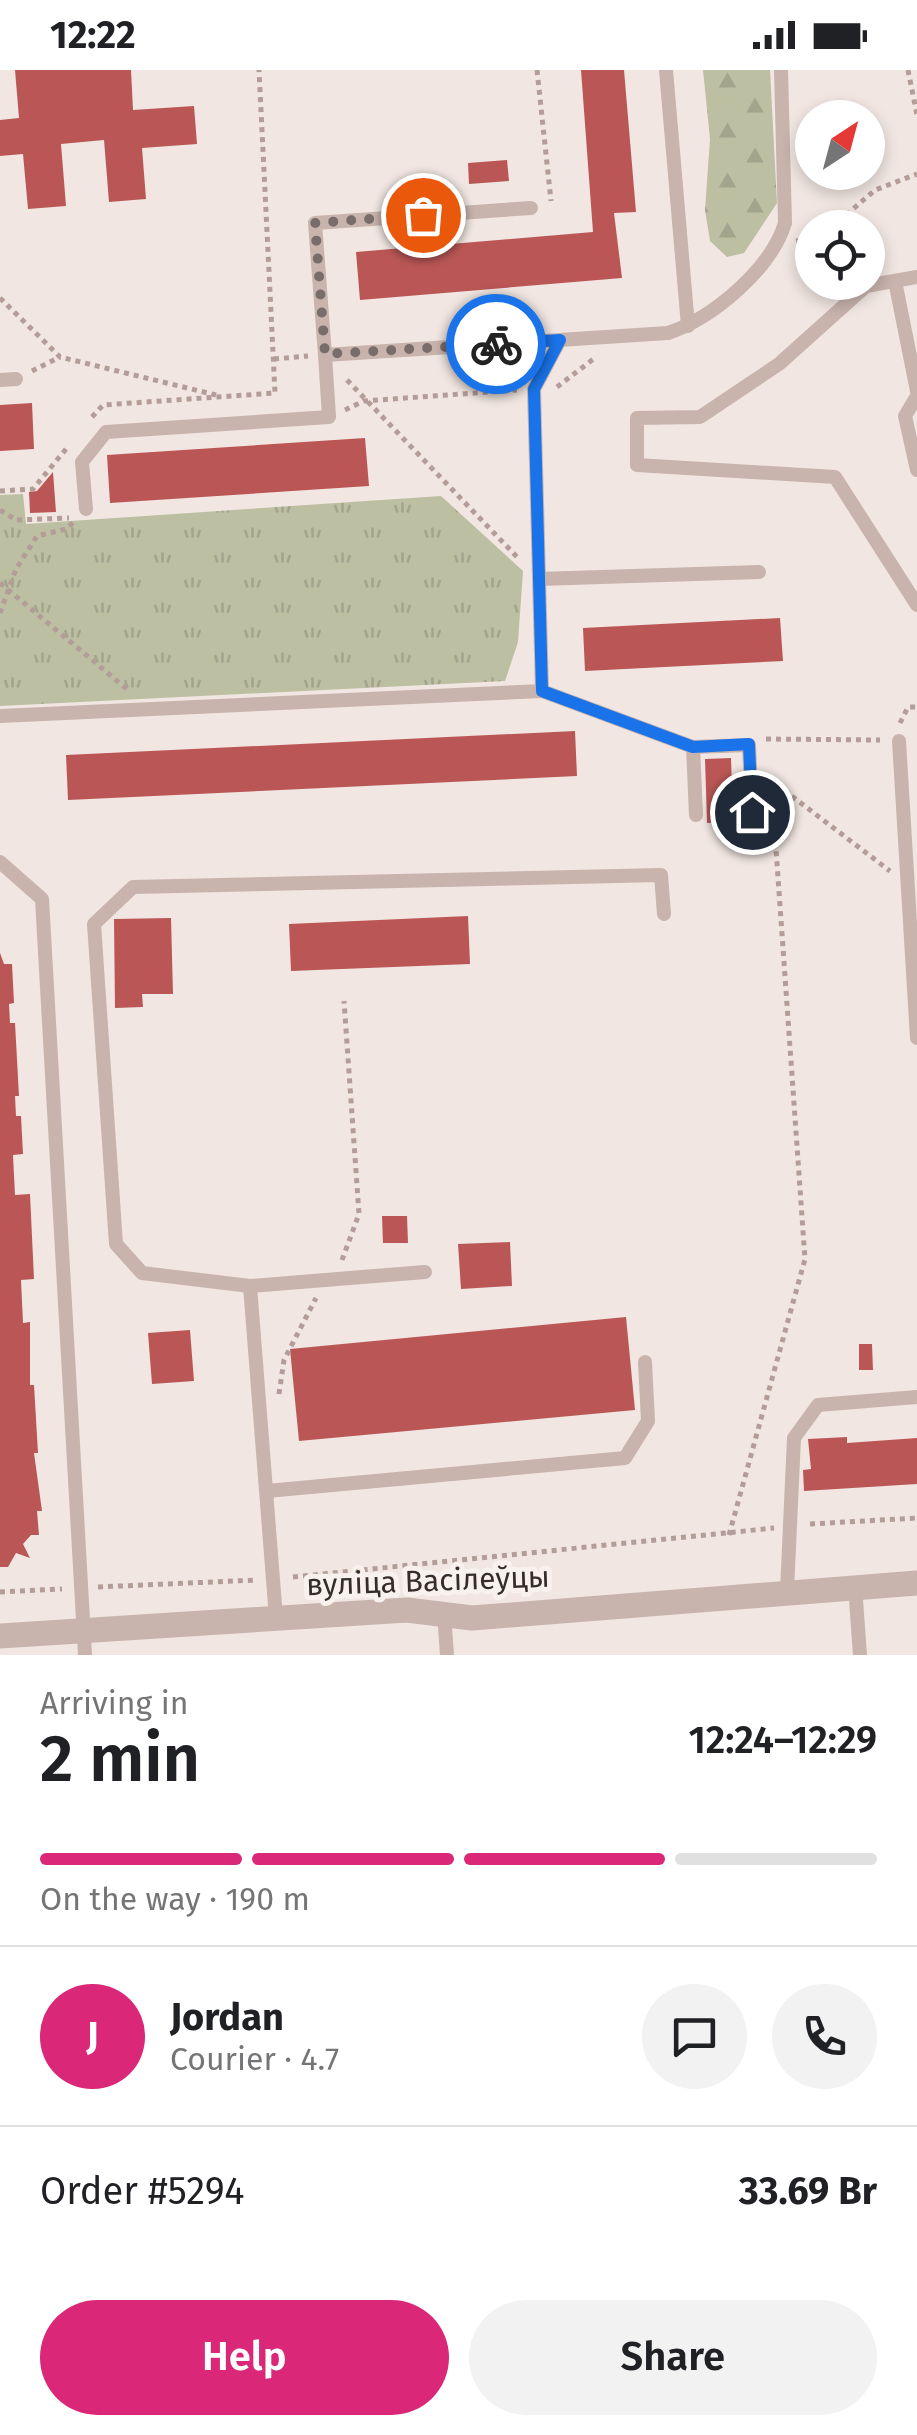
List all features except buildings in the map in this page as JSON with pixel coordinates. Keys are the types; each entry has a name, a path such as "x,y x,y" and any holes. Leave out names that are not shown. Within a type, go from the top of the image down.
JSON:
{"street":[{"name":"вуліца Васілеўцы","path":"0,1636 84,1643 276,1618 407,1610 472,1618 917,1583"}],"lane":[{"path":"666,70 688,326"},
{"path":"325,354 668,333 688,326 748,278 778,244 785,223 781,70"},
{"path":"86,509 82,462 106,432 329,417 315,223 531,208"},
{"path":"917,277 866,286 778,364 700,417 637,418 637,465 835,477 917,605"},
{"path":"895,281 917,394 905,416 917,470"},
{"path":"542,691 534,389 560,340"},
{"path":"0,380 16,379"},
{"path":"539,580 759,572"},
{"path":"0,716 542,691 693,747 749,744 752,812"},
{"path":"899,740 917,1038"},
{"path":"693,747 696,815"},
{"path":"0,862 42,900 84,1643"},
{"path":"426,1272 250,1286 142,1273 116,1244 94,924 133,887 661,874 664,914"},
{"path":"250,1286 276,1618"},
{"path":"268,1491 625,1458 648,1421 645,1362"},
{"path":"787,1591 794,1438 818,1404 917,1397"},
{"path":"855,1586 860,1655"},
{"path":"444,1614 447,1655"}],"path":[{"path":"91,419 102,405 274,393 259,70"},
{"path":"531,208 551,205 537,70"},
{"path":"908,70 917,115"},
{"path":"852,210 875,190 917,174"},
{"path":"0,298 60,357 223,397"},
{"path":"329,417 364,401 556,388 624,336"},
{"path":"273,359 325,354 364,401 539,580"},
{"path":"16,379 60,357"},
{"path":"0,491 33,489 68,447"},
{"path":"0,510 16,520 79,518 66,529 37,536 8,588 0,613"},
{"path":"0,583 150,708"},
{"path":"759,740 899,740"},
{"path":"750,763 808,812 908,884"},
{"path":"729,1534 804,1259 776,848 752,812"},
{"path":"0,1592 275,1579 789,1526 917,1518"}],"green space":[{"path":"703,70 770,70 777,203 744,253 727,257 710,241 705,210 710,139"},
{"path":"23,494 26,524 441,496 523,571 518,642 505,681 0,706 0,495"}],"way so far":[{"path":"423,215 315,223 325,354 496,344"}],"route":[{"path":"496,344 560,340 534,389 542,691 693,747 749,744 752,812"}]}
